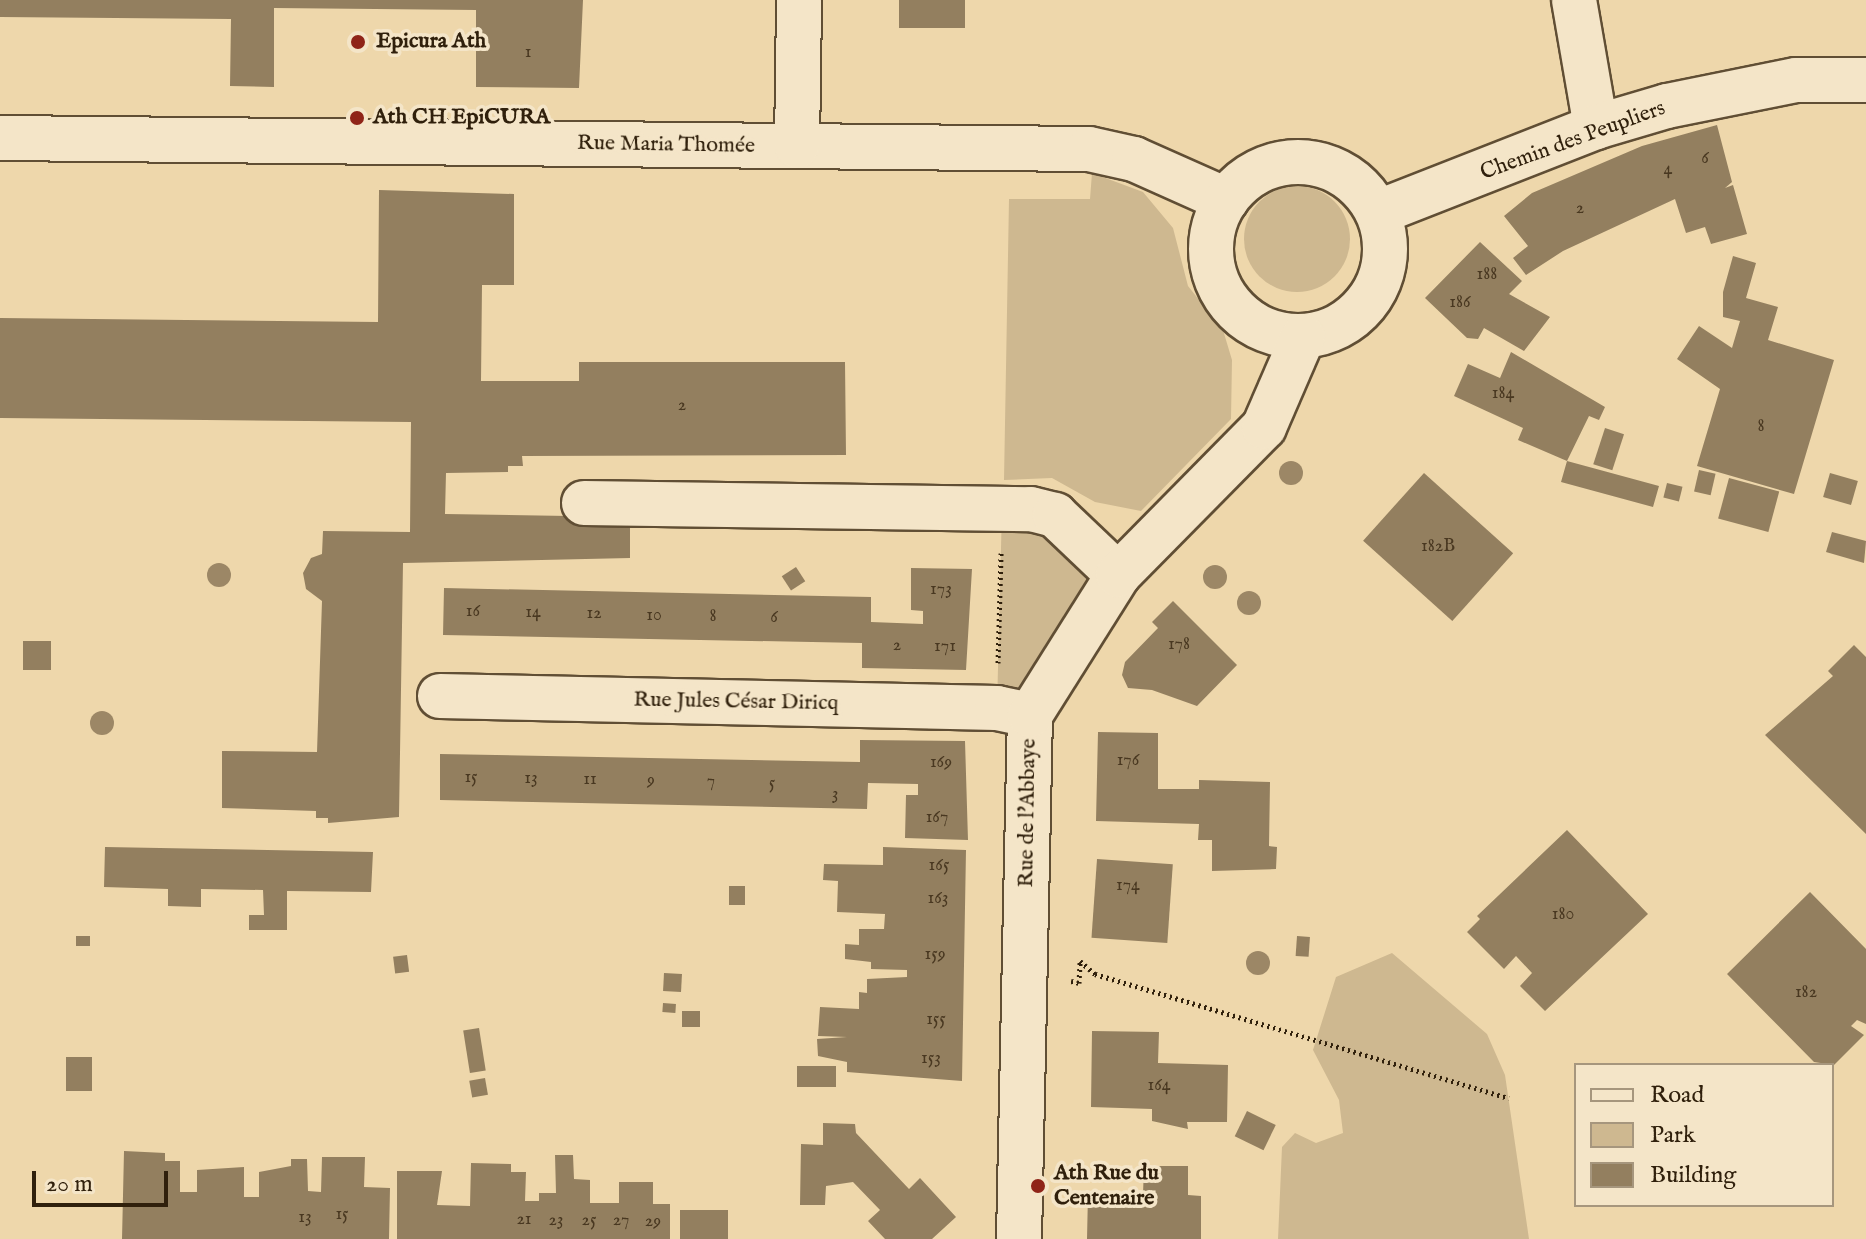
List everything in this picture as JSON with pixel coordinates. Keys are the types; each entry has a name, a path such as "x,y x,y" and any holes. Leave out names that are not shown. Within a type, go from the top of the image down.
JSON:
{"street":[{"path":"797,146 799,0"},
{"path":"1574,0 1596,127"},
{"name":"Chemin des Peupliers","path":"1379,212 1596,127 1750,87 1796,80 1866,80"},
{"name":"Rue Maria Thomée","path":"0,138 1089,149 1169,172 1226,200"},
{"path":"1300,162 1329,168 1354,183 1379,212 1385,250 1375,291 1357,314 1331,330 1303,337 1275,334 1250,323 1230,304 1216,280 1211,253 1214,225 1226,200 1246,179 1272,166 1300,162"},
{"name":"Rue de l'Abbaye","path":"1019,1239 1025,959 1014,711 1118,575 1264,427 1303,337"},
{"path":"584,503 1002,508 1055,515 1118,575"},
{"name":"Rue Jules César Diricq","path":"440,696 1014,711"}],"path":[{"path":"1002,508 1014,711"},
{"path":"1025,959 1071,962 1071,983 1079,983 1080,961 1095,974 1509,1098"}],"green space":[{"path":"1092,173 1143,192 1173,228 1188,286 1223,330 1232,360 1231,419 1141,511 1095,502 1052,478 1004,480 1009,199 1090,199"},
{"path":"1297,186 1317,190 1335,201 1346,219 1350,239 1346,259 1335,277 1317,288 1297,292 1277,288 1259,277 1248,259 1244,239 1248,219 1259,201 1277,190"},
{"path":"1002,508 1121,571 1030,715 997,708"},
{"path":"1392,953 1487,1034 1505,1075 1529,1239 1278,1239 1282,1147 1295,1133 1316,1143 1343,1133 1339,1100 1313,1050 1336,977"}],"building":[{"path":"0,0 583,0 579,88 476,87 476,10 274,8 274,87 230,86 231,19 0,17"},
{"path":"899,0 965,0 965,28 899,28"},
{"path":"1717,125 1732,182 1725,188 1733,185 1747,234 1711,244 1705,227 1686,233 1675,199 1563,251 1526,275 1513,258 1528,246 1504,216 1532,193 1642,146"},
{"path":"379,190 514,194 514,285 482,285 481,381 579,381 579,362 845,362 846,455 522,456 523,466 508,466 508,472 446,473 445,514 630,517 630,558 403,563 399,817 328,823 328,818 316,818 316,811 222,808 222,751 317,752 322,601 306,589 303,573 311,558 322,554 323,531 410,532 411,422 0,418 0,318 378,322"},
{"path":"1480,242 1522,281 1509,294 1550,317 1524,351 1484,328 1478,339 1467,338 1425,298"},
{"path":"1733,256 1756,263 1746,298 1778,307 1768,340 1834,360 1794,494 1697,466 1720,389 1677,359 1699,326 1732,348 1740,321 1723,317 1723,292"},
{"path":"1511,352 1605,407 1599,420 1589,416 1567,461 1518,440 1523,428 1454,396 1468,364 1500,378"},
{"path":"1605,428 1624,434 1612,470 1593,464"},
{"path":"1567,461 1659,486 1653,507 1561,482"},
{"path":"1699,470 1716,474 1711,495 1694,491"},
{"path":"1424,473 1513,553 1452,621 1363,541"},
{"path":"1830,473 1858,481 1851,505 1823,497"},
{"path":"1729,478 1779,491 1768,532 1718,519"},
{"path":"1667,483 1683,487 1679,501 1663,498"},
{"path":"1832,532 1866,541 1864,563 1826,552"},
{"path":"796,567 805,581 791,591 782,576"},
{"path":"911,568 972,569 966,670 862,668 862,643 443,635 444,588 871,597 871,622 923,624 923,611 911,610"},
{"path":"1173,601 1237,665 1197,706 1152,690 1128,688 1122,675 1125,662 1158,628 1152,622"},
{"path":"23,641 51,641 51,670 23,670"},
{"path":"1854,645 1866,657 1866,834 1765,735 1833,676 1828,671"},
{"path":"1098,732 1158,733 1158,789 1199,789 1199,780 1270,782 1269,846 1277,847 1276,869 1212,871 1212,840 1198,840 1199,824 1096,821"},
{"path":"860,740 965,741 968,840 905,838 906,795 918,795 918,784 868,783 867,809 440,800 440,754 860,762"},
{"path":"1567,830 1648,914 1545,1011 1520,986 1532,973 1516,956 1504,969 1467,932 1480,919 1477,916"},
{"path":"105,847 373,852 371,892 287,891 287,930 249,930 249,915 264,915 263,890 201,889 201,907 168,906 168,889 104,887"},
{"path":"883,847 966,850 962,1081 847,1072 847,1062 818,1056 817,1039 847,1037 818,1036 820,1007 859,1009 859,992 867,993 867,979 907,977 907,970 871,969 871,962 845,959 845,944 859,945 859,929 884,929 885,914 837,912 838,881 823,880 824,864 883,865"},
{"path":"1097,859 1173,864 1167,943 1091,938"},
{"path":"729,886 745,886 745,905 729,905"},
{"path":"1810,892 1866,949 1866,1024 1857,1020 1851,1026 1864,1035 1834,1065 1814,1062 1727,974"},
{"path":"76,936 90,936 90,946 76,946"},
{"path":"1297,936 1310,937 1309,957 1296,956"},
{"path":"407,955 409,972 395,974 393,957"},
{"path":"664,973 682,974 681,992 663,991"},
{"path":"663,1003 676,1004 675,1013 662,1012"},
{"path":"682,1011 700,1011 700,1027 682,1027"},
{"path":"479,1028 486,1070 470,1073 463,1031"},
{"path":"1092,1031 1159,1032 1158,1063 1228,1065 1227,1122 1187,1122 1188,1129 1152,1121 1152,1109 1091,1107"},
{"path":"66,1057 92,1057 92,1091 66,1091"},
{"path":"797,1066 836,1066 836,1087 797,1087"},
{"path":"485,1078 488,1095 472,1098 469,1081"},
{"path":"1247,1111 1276,1125 1263,1150 1235,1136"},
{"path":"823,1123 855,1124 856,1133 909,1189 920,1178 956,1217 932,1239 885,1239 868,1221 880,1210 853,1182 826,1186 825,1205 800,1205 801,1144 823,1145"},
{"path":"124,1151 165,1153 165,1161 180,1161 180,1192 197,1192 197,1170 244,1167 244,1197 259,1197 259,1172 291,1166 291,1159 307,1159 308,1191 321,1192 322,1157 365,1157 364,1187 390,1188 389,1239 122,1239"},
{"path":"555,1155 573,1155 574,1179 590,1180 590,1203 619,1203 619,1182 653,1182 653,1204 670,1204 670,1239 397,1239 397,1171 442,1171 437,1205 470,1206 471,1163 511,1164 511,1172 526,1172 525,1201 539,1201 539,1193 556,1193"},
{"path":"1144,1166 1188,1166 1188,1195 1201,1196 1201,1239 1087,1239 1088,1193 1143,1194"},
{"path":"680,1210 728,1210 728,1239 680,1239"}],"place":[{"name":"Epicura Ath","path":"358,42"},
{"name":"Ath CH EpiCURA","path":"357,118"},
{"name":"Ath Rue du Centenaire","path":"1038,1186"}]}
